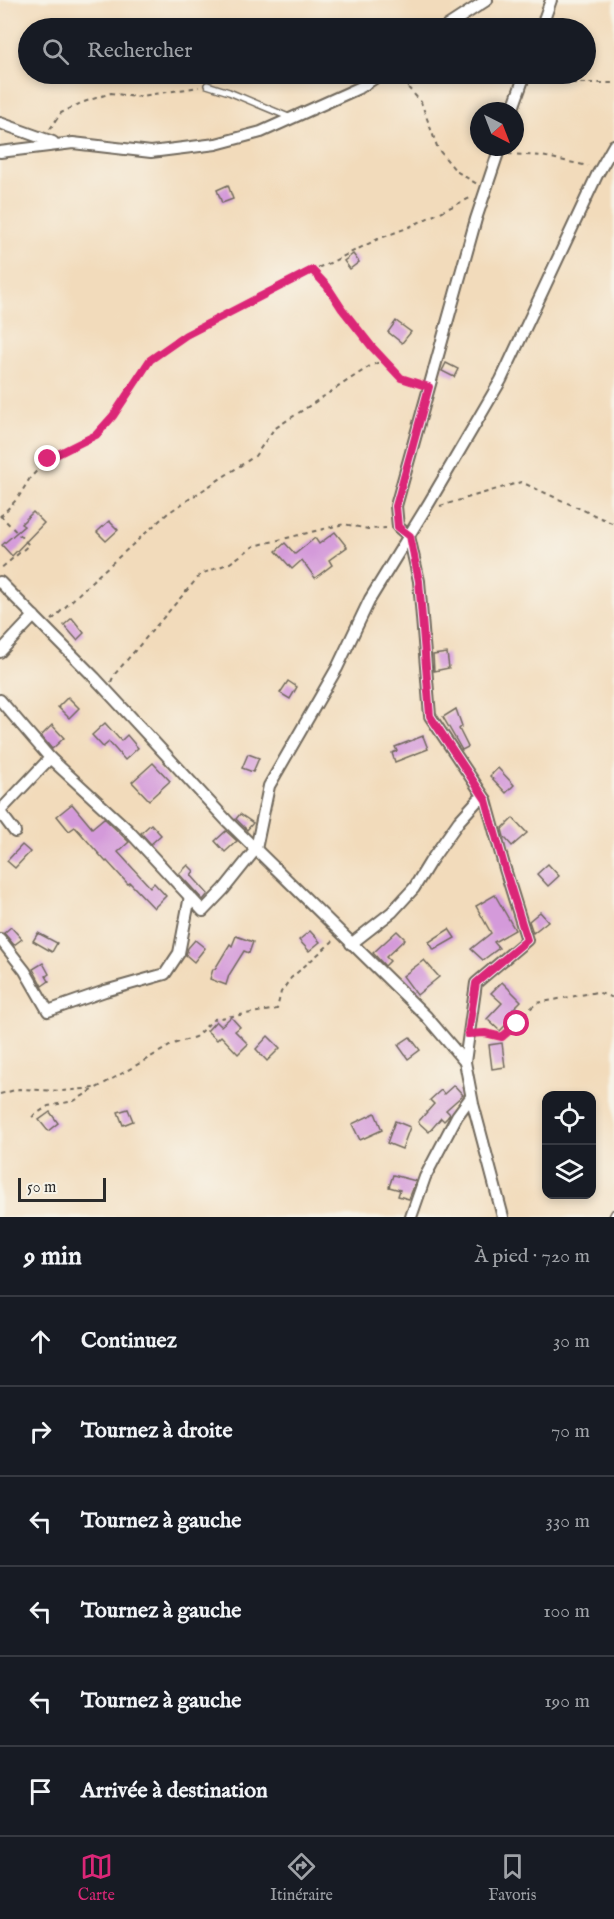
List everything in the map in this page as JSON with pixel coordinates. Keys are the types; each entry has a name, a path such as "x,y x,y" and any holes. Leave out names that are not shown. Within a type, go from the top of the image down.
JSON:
{"street":[{"path":"459,18 487,0"},
{"path":"545,18 551,0"},
{"path":"0,152 74,143 151,152 216,144 261,132 366,84"},
{"path":"515,102 521,84"},
{"path":"0,123 57,144"},
{"path":"0,700 50,758 127,829 203,911 256,849 269,786 337,668 370,599 410,536 501,380 600,169 614,145"},
{"path":"497,156 396,506 398,527 410,536 419,581 430,716 486,800 527,940 476,983 465,1062 471,1097 503,1217"},
{"path":"0,582 107,692 228,822 426,1016 465,1062"},
{"path":"0,652 34,616"},
{"path":"15,832 0,812 50,758"},
{"path":"351,944 392,912 414,888 459,821 478,800 486,800"},
{"path":"0,939 25,970 48,1011 105,991 165,974 179,953 190,896"},
{"path":"411,1217 425,1177 457,1116 471,1097"}],"lane":[{"path":"207,85 292,119"},
{"path":"612,1217 614,1213"}],"path":[{"path":"596,82 614,82"},
{"path":"405,84 421,102 438,149 456,171 486,190"},
{"path":"43,139 62,113 81,103 111,93 135,97 207,85"},
{"path":"524,153 600,169"},
{"path":"0,569 29,545 0,516 18,498 30,478 48,459 96,435 113,416 150,360 186,335 312,270 486,190"},
{"path":"312,270 327,286 372,347 401,378 429,387"},
{"path":"45,628 92,580 168,513 255,456 274,429 370,366 385,360"},
{"path":"429,503 438,507 521,482 614,524"},
{"path":"107,692 114,675 201,573 230,564 254,546 344,524 369,529 398,527"},
{"path":"32,1117 48,1106 74,1101 135,1064 173,1044 195,1037 214,1019 277,1009 281,992 291,978 341,933"},
{"path":"468,1034 485,1033 502,1037 537,1003 551,999 597,992 614,998"},
{"path":"0,1094 19,1089 62,1091 98,1088"}],"building":[{"path":"228,185 233,199 222,203 217,190"},
{"path":"353,254 359,262 350,269 344,261"},
{"path":"396,321 411,332 402,343 388,332"},
{"path":"446,363 458,369 454,377 442,371"},
{"path":"33,512 44,523 12,556 2,545 24,526 21,524"},
{"path":"109,521 118,530 106,541 97,532"},
{"path":"335,532 347,547 329,560 332,565 315,578 302,560 292,569 276,551 285,543 295,554 315,538 319,544"},
{"path":"72,618 84,633 77,640 64,625"},
{"path":"447,653 449,668 434,671 433,655"},
{"path":"288,681 297,687 290,699 280,693"},
{"path":"68,697 79,708 69,718 58,707"},
{"path":"456,709 462,726 459,729 468,747 462,750 443,717"},
{"path":"105,723 121,741 127,735 138,748 125,760 109,742 103,747 92,735"},
{"path":"52,725 64,738 52,749 41,736"},
{"path":"423,736 428,749 395,762 392,753 397,751 395,747"},
{"path":"248,754 259,758 253,772 242,768"},
{"path":"153,763 170,781 149,800 132,782"},
{"path":"498,768 514,785 506,793 490,776"},
{"path":"72,804 92,828 104,818 129,842 118,852 150,887 154,883 166,896 154,908 106,862 75,827 69,831 57,816"},
{"path":"240,814 253,823 247,830 236,819"},
{"path":"513,818 527,833 512,846 504,837 502,829"},
{"path":"151,824 161,835 151,844 141,833"},
{"path":"226,831 237,841 225,852 215,841"},
{"path":"22,845 30,852 15,868 7,861"},
{"path":"548,864 559,876 548,886 537,874"},
{"path":"188,865 194,871 191,875 208,894 203,900 179,874"},
{"path":"495,895 515,930 494,942 499,948 483,960 471,949 491,933 476,906"},
{"path":"540,912 548,921 533,933 529,921"},
{"path":"11,927 22,939 14,945 4,933"},
{"path":"449,929 455,938 434,950 429,942"},
{"path":"310,931 320,942 309,951 299,940"},
{"path":"397,931 405,939 386,957 390,961 385,966 373,953"},
{"path":"38,933 57,943 52,952 33,941"},
{"path":"236,936 253,942 249,953 244,951 229,975 226,985 210,979 213,969 230,944 232,946"},
{"path":"195,940 205,948 194,962 186,955 188,948"},
{"path":"424,960 439,977 417,995 403,976"},
{"path":"43,963 49,974 46,976 49,981 42,986 33,969"},
{"path":"502,982 521,1001 513,1009 517,1013 500,1031 487,1019 502,1003 491,993"},
{"path":"231,1017 240,1027 235,1031 248,1044 238,1054 221,1036 217,1040 207,1031 216,1021 221,1026"},
{"path":"268,1036 280,1048 267,1061 256,1049"},
{"path":"410,1037 420,1050 408,1059 398,1045"},
{"path":"502,1043 505,1067 492,1069 489,1045"},
{"path":"454,1085 463,1095 446,1110 450,1114 447,1118 444,1121 441,1118 429,1132 418,1122 434,1104 430,1100 441,1090 444,1094"},
{"path":"128,1109 133,1121 123,1125 118,1112"},
{"path":"50,1112 58,1123 48,1131 39,1120"},
{"path":"375,1113 382,1130 360,1140 352,1124"},
{"path":"395,1121 410,1127 402,1149 387,1143"},
{"path":"393,1175 416,1181 409,1199 398,1196 400,1190 389,1187"}],"route":[{"path":"48,459 96,435 113,416 150,360 186,335 312,270 327,286 372,347 401,378 429,387 396,506 398,527 410,536 419,581 430,716 486,800 527,940 476,983 468,1034 485,1033 502,1037 517,1024"}]}
